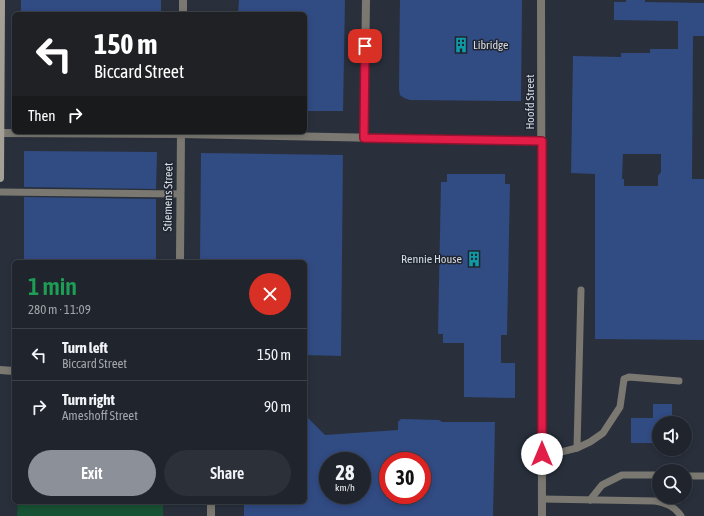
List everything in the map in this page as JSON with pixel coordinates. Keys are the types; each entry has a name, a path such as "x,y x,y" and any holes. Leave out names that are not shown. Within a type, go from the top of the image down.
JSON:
{"main road":[{"path":"0,178 1,0"}],"street":[{"path":"183,0 183,12"},
{"path":"364,138 366,0"},
{"name":"Hoofd Street","path":"542,0 542,516"},
{"path":"0,133 12,133"},
{"name":"Stiemens Street","path":"180,260 181,134"},
{"path":"218,134 542,141"},
{"path":"0,370 12,370"},
{"path":"211,504 211,516"}],"lane":[{"path":"0,192 180,194"},
{"path":"577,448 580,290"},
{"path":"542,454 561,452 577,448 590,442 603,432 620,406 624,379 629,377 679,381"},
{"path":"590,500 602,484 622,475 652,475"},
{"path":"692,476 704,476"},
{"path":"542,499 655,501 666,503 676,509 681,516"}],"green space":[{"path":"18,504 163,504 163,516 17,516"}],"building":[{"path":"21,0 161,0 161,12 21,12"},
{"path":"239,0 345,0 343,111 307,111 307,12 238,12"},
{"name":"Libridge","path":"400,0 522,0 521,101 410,100 400,95"},
{"path":"626,0 645,0 645,2 704,3 704,36 693,36 692,179 704,179 704,340 595,339 595,174 571,173 573,56 621,57 621,53 650,53 650,49 678,49 678,21 614,20 614,2 626,2","holes":["623,154 661,154 661,172 658,176 658,186 624,186 624,179 622,179"]},
{"path":"24,151 157,152 156,189 24,187"},
{"path":"201,153 343,155 341,356 307,355 307,260 200,260"},
{"name":"Rennie House","path":"447,174 505,174 505,184 510,184 507,335 501,335 501,363 515,363 515,398 464,397 464,343 443,343 443,334 438,334 441,182 447,182"},
{"path":"24,197 156,199 156,260 24,260"},
{"path":"653,404 672,404 672,416 653,416"},
{"path":"307,417 325,435 398,430 398,422 401,419 439,420 442,422 495,422 493,516 244,516 244,504 307,504"},
{"path":"631,418 652,418 652,443 631,443"}],"place":[{"name":"Libridge","path":"461,45"},
{"name":"Rennie House","path":"474,259"}],"route":[{"path":"365,46 364,138 542,141 542,454"}]}
